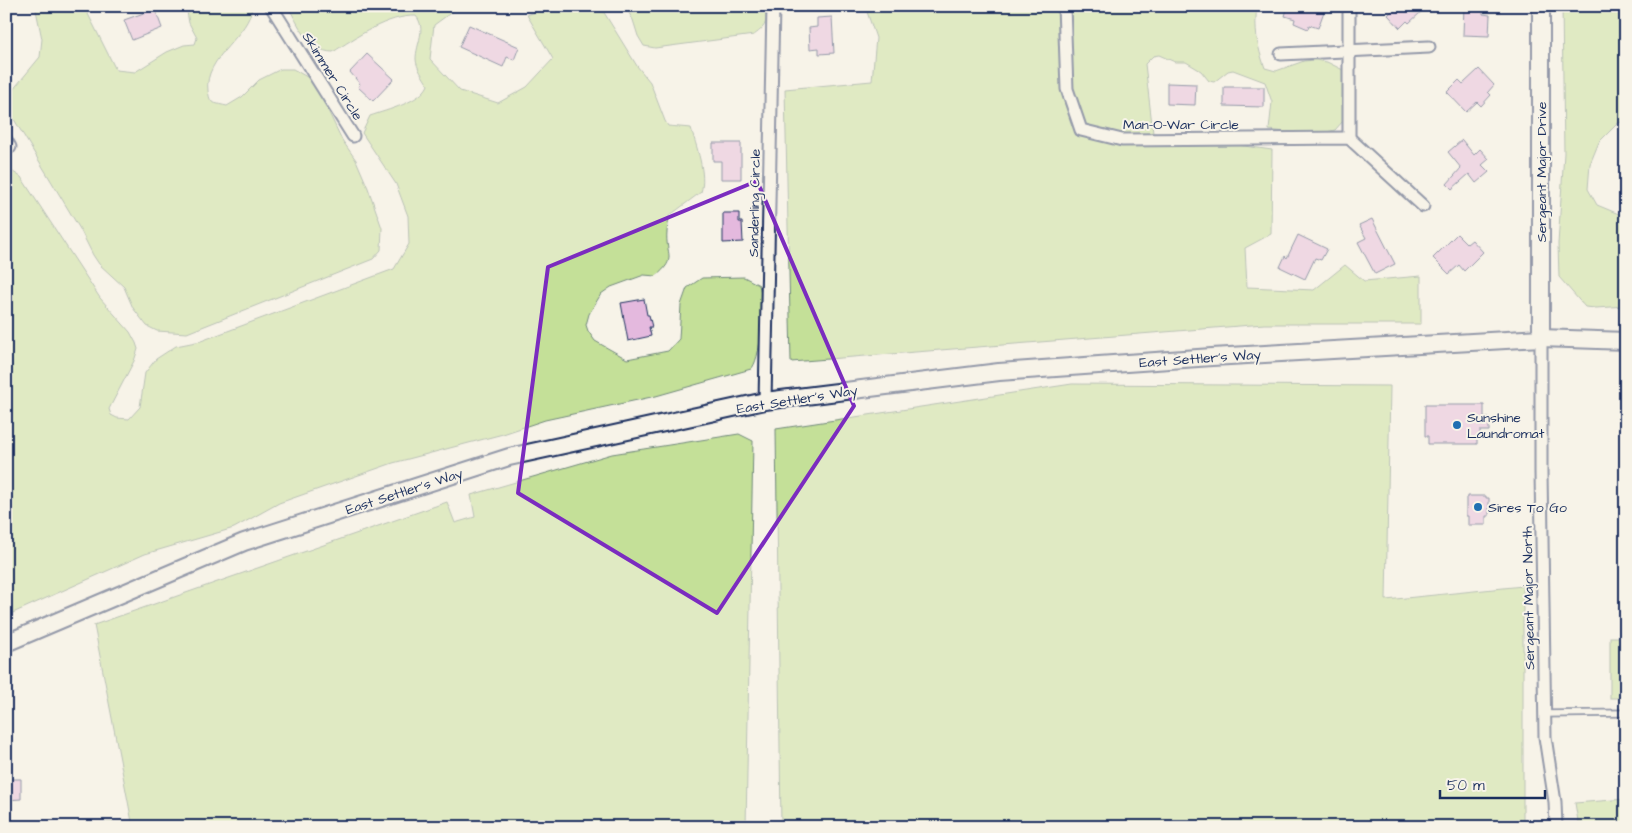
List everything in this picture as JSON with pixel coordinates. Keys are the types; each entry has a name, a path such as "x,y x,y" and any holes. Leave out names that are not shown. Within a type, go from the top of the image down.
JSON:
{"main road":[{"name":"Sergeant Major Drive","path":"1541,6 1541,338"},
{"name":"East Settler's Way","path":"6,643 244,542 500,460 765,401 999,372 1212,357 1541,338 1626,341"}],"street":[{"name":"Skimmer Circle","path":"271,6 353,136"},
{"name":"Sanderling Circle","path":"765,401 773,6"},
{"name":"Man-O-War Circle","path":"1064,6 1067,89 1080,130 1122,140 1349,138"},
{"path":"1349,6 1349,138 1423,206"},
{"path":"1281,54 1429,47"},
{"name":"Sergeant Major North","path":"1541,338 1545,738 1555,802 1556,827"}],"lane":[{"path":"1545,714 1626,713"}],"highlighted area":[{"path":"757,181 854,406 717,613 518,493 548,267"}],"green space":[{"path":"34,6 84,6 116,70 135,72 167,52 184,45 195,44 197,38 189,23 186,6 252,6 250,17 244,27 213,67 208,79 210,100 227,106 242,97 259,80 281,69 293,69 314,81 342,140 356,160 368,188 382,228 381,250 373,259 187,333 157,331 147,326 133,308 124,287 99,264 93,255 80,229 6,106 6,95 12,91 40,57 42,39"},
{"path":"288,6 460,6 434,25 430,59 460,91 498,103 527,87 553,59 527,15 552,6 600,6 637,66 650,82 668,126 691,128 703,177 701,192 669,216 667,240 669,260 667,265 656,276 644,275 611,287 601,294 589,314 586,325 588,331 595,341 627,359 668,351 679,339 681,305 687,288 702,278 744,277 759,285 762,298 761,336 754,364 751,369 656,396 545,420 503,434 393,463 279,503 234,528 145,554 6,616 6,172 10,170 21,177 100,298 130,332 136,343 138,349 134,361 109,409 111,415 117,418 129,419 140,407 145,373 156,359 176,346 201,341 394,269 409,244 408,216 396,184 362,133 370,116 411,101 424,91 428,85 416,62 421,31 419,21 416,16 394,19 373,28 333,52 317,47 305,36"},
{"path":"625,6 766,6 766,20 764,26 754,35 655,48 644,46"},
{"path":"865,6 1257,6 1257,38 1265,68 1276,71 1304,61 1315,60 1327,62 1343,70 1349,81 1350,92 1343,121 1335,130 1313,135 1269,130 1272,102 1265,82 1233,70 1228,71 1214,82 1209,81 1201,71 1186,62 1175,62 1159,55 1153,56 1145,64 1153,133 1272,150 1271,234 1245,248 1247,287 1314,290 1345,265 1364,281 1421,276 1421,324 1264,324 791,362 785,89 872,81 876,38"},
{"path":"1562,6 1626,6 1626,121 1618,123 1599,142 1590,164 1588,189 1597,205 1626,217 1626,306 1585,307 1559,277 1558,244 1564,153"},
{"path":"1072,384 1390,386 1386,600 1523,586 1523,827 781,827 776,429"},
{"path":"739,434 753,441 746,827 6,827 132,822 94,625 447,502 455,523 475,517 471,495 612,454"},
{"path":"1610,637 1626,637 1626,698 1610,698"},
{"path":"1626,799 1626,827 1579,827 1575,803"}],"building":[{"path":"1288,6 1326,6 1318,28 1309,25 1308,29 1294,23 1295,19 1285,16"},
{"path":"1397,6 1415,6 1421,12 1400,28 1388,15"},
{"path":"1464,6 1483,6 1483,14 1490,15 1489,36 1463,35"},
{"path":"155,9 162,28 132,40 124,20"},
{"path":"832,17 834,53 819,54 819,48 810,49 809,28 817,27 817,18"},
{"path":"469,25 519,47 514,60 507,57 503,67 459,47"},
{"path":"367,54 394,79 373,101 358,87 360,84 350,72"},
{"path":"1479,69 1494,85 1488,92 1491,95 1481,106 1477,102 1466,112 1447,92 1459,80 1463,84"},
{"path":"1167,83 1196,84 1195,105 1167,104"},
{"path":"1224,87 1264,87 1264,107 1224,106"},
{"path":"1462,140 1474,155 1480,149 1489,159 1482,165 1489,172 1476,183 1469,174 1452,189 1447,184 1461,168 1448,152"},
{"path":"713,143 741,143 741,179 721,179 721,161 713,161"},
{"path":"723,213 739,213 739,222 742,222 743,242 723,243"},
{"path":"1372,219 1395,264 1375,274 1358,242 1366,238 1359,225"},
{"path":"1457,234 1467,244 1472,240 1483,252 1464,271 1459,265 1449,274 1433,258"},
{"path":"1298,235 1327,249 1321,260 1315,258 1305,279 1280,267 1285,256 1287,258"},
{"path":"644,299 647,315 649,315 652,327 649,327 651,336 628,341 621,303"},
{"name":"Sunshine Laundromat","path":"1425,405 1484,405 1484,418 1489,418 1489,431 1480,431 1480,436 1477,436 1477,444 1428,444 1428,436 1425,436"},
{"name":"Sires To Go","path":"1468,496 1486,496 1486,498 1489,498 1489,516 1486,516 1486,525 1468,525 1466,498"},
{"path":"6,779 21,779 21,799 6,800"}],"place":[{"name":"Sunshine Laundromat","path":"1457,425"},
{"name":"Sires To Go","path":"1478,507"}]}
